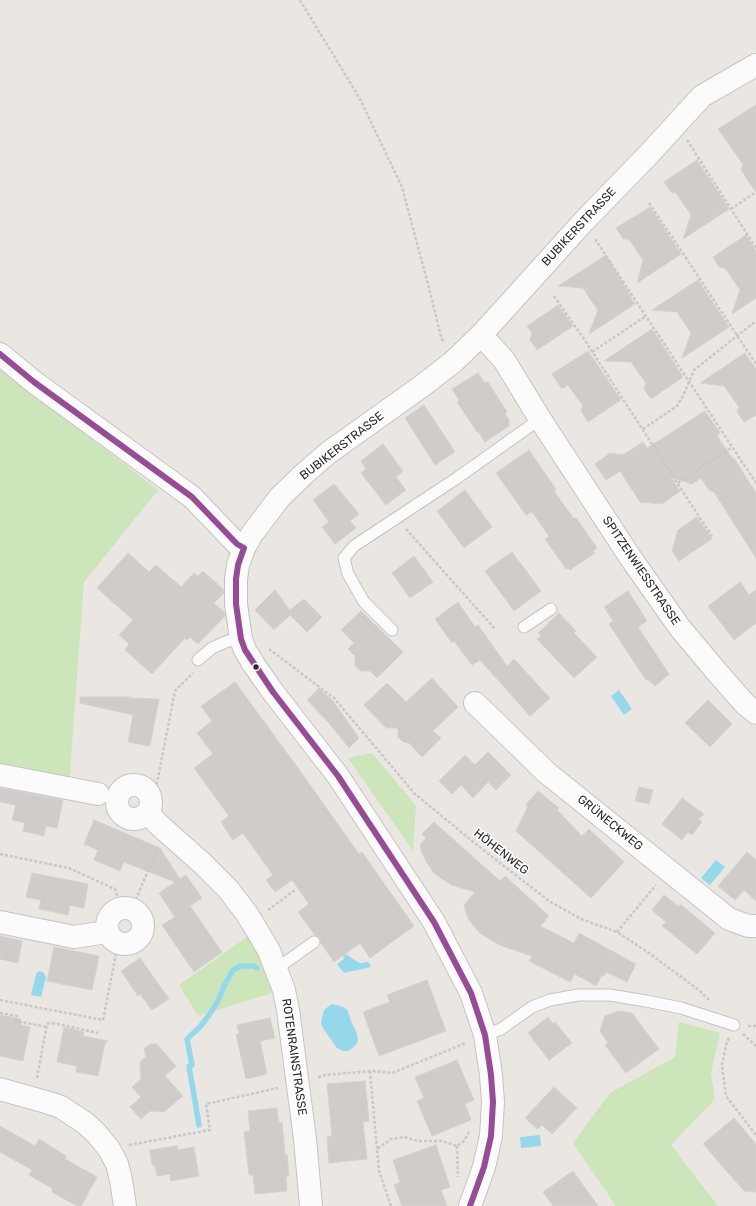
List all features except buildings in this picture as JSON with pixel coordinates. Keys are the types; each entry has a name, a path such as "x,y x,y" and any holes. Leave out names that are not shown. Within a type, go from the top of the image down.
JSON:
{"street":[{"name":"BUBIKERSTRASSE","path":"470,1206 484,1167 491,1136 493,1102 491,1075 485,1035 471,993 434,922 338,776 254,665 245,650 241,638 236,604 236,579 238,565 244,548 252,534 280,497 328,453 422,386 452,362 481,335 584,221 650,153 702,96 756,65"},
{"name":"SPITZENWIESSTRASSE","path":"481,335 504,360 540,419 630,557 680,628 716,672 756,713"},
{"path":"0,354 34,382 192,497 237,544 244,548"},
{"name":"GRÜNECKWEG","path":"475,703 548,773 729,919 748,926 756,926"},
{"path":"0,775 107,796 116,800 118,809 123,817 132,820 140,819 152,811"},
{"name":"ROTENRAINSTRASSE","path":"107,796 119,792 126,786 135,785 143,788 152,811 218,878 238,901 262,937 269,951 275,970 284,990 288,1010 305,1139 311,1206"},
{"path":"0,922 112,942 112,939 119,944 128,945 137,941 143,933 144,923 140,915 127,908 112,913 107,922 112,942"},
{"path":"0,1089 61,1107 85,1123 96,1133 109,1148 118,1169 125,1206"}],"lane":[{"path":"392,630 364,602 348,574 344,558 354,546 457,478 540,419"},
{"path":"524,627 551,608"},
{"path":"198,660 212,648 228,641 241,638"},
{"path":"275,970 314,942"},
{"path":"485,1035 501,1029 532,1007 550,1000 578,995 610,995 674,1007 734,1025"}],"path":[{"path":"300,0 360,99 402,187 441,337 452,362"},
{"path":"688,142 756,248"},
{"path":"731,209 756,192"},
{"path":"649,203 756,364"},
{"path":"594,237 756,483"},
{"path":"554,296 643,428 714,538"},
{"path":"592,352 646,316"},
{"path":"643,428 677,406 694,370 756,320"},
{"path":"678,483 732,447"},
{"path":"396,518 495,629"},
{"path":"127,908 157,850 152,811 155,788 175,691 196,670 198,660"},
{"name":"HÖHENWEG","path":"283,660 334,698 415,794 482,849 549,901 581,919 617,932 649,953 700,992 711,1003"},
{"path":"0,854 69,868 115,889 127,908"},
{"path":"617,932 668,870"},
{"path":"265,913 295,890"},
{"path":"0,1000 103,1020 112,942"},
{"path":"0,1013 17,1016 16,1021 47,1027"},
{"path":"33,1098 48,1024 50,1023 98,1033"},
{"path":"734,1025 726,1045 722,1065 726,1096 756,1135"},
{"path":"109,1148 210,1130 206,1104 298,1083 325,1075 370,1071 392,1073 485,1035"},
{"path":"464,1044 466,1050"},
{"path":"370,1071 379,1171 391,1206"},
{"path":"377,1148 392,1139 404,1137 418,1141 442,1141 457,1146 464,1141 470,1129"}],"green space":[{"path":"0,368 158,490 84,582 69,785 0,771"},
{"path":"372,753 416,806 413,851 348,758"},
{"path":"250,935 275,992 198,1016 179,985"},
{"path":"679,1022 720,1033 711,1073 715,1099 671,1145 718,1206 616,1206 573,1143 610,1093 675,1057"}],"water":[{"path":"619,690 632,709 624,715 611,696"},
{"path":"716,860 725,867 710,885 701,878"},
{"path":"346,954 360,963 368,962 371,967 344,973 337,964 344,959 343,957"},
{"path":"39,971 43,972 46,977 41,997 31,995 36,974"},
{"path":"332,1004 344,1007 348,1011 356,1031 358,1039 357,1043 348,1051 343,1051 337,1048 321,1023 325,1009"},
{"path":"540,1135 541,1146 521,1148 520,1137"}],"waterway":[{"path":"199,1125 189,1066 192,1065 187,1039 200,1027 209,1015 218,1001 233,970 240,966 253,966 257,968"}],"transit line":[{"path":"0,354 34,382 192,497 237,544 244,548"},
{"path":"244,548 238,565 236,579 236,604 241,639 245,650 273,692 338,776 434,922 471,993 485,1035 491,1075 493,1102 491,1136 484,1167 470,1206"}]}
